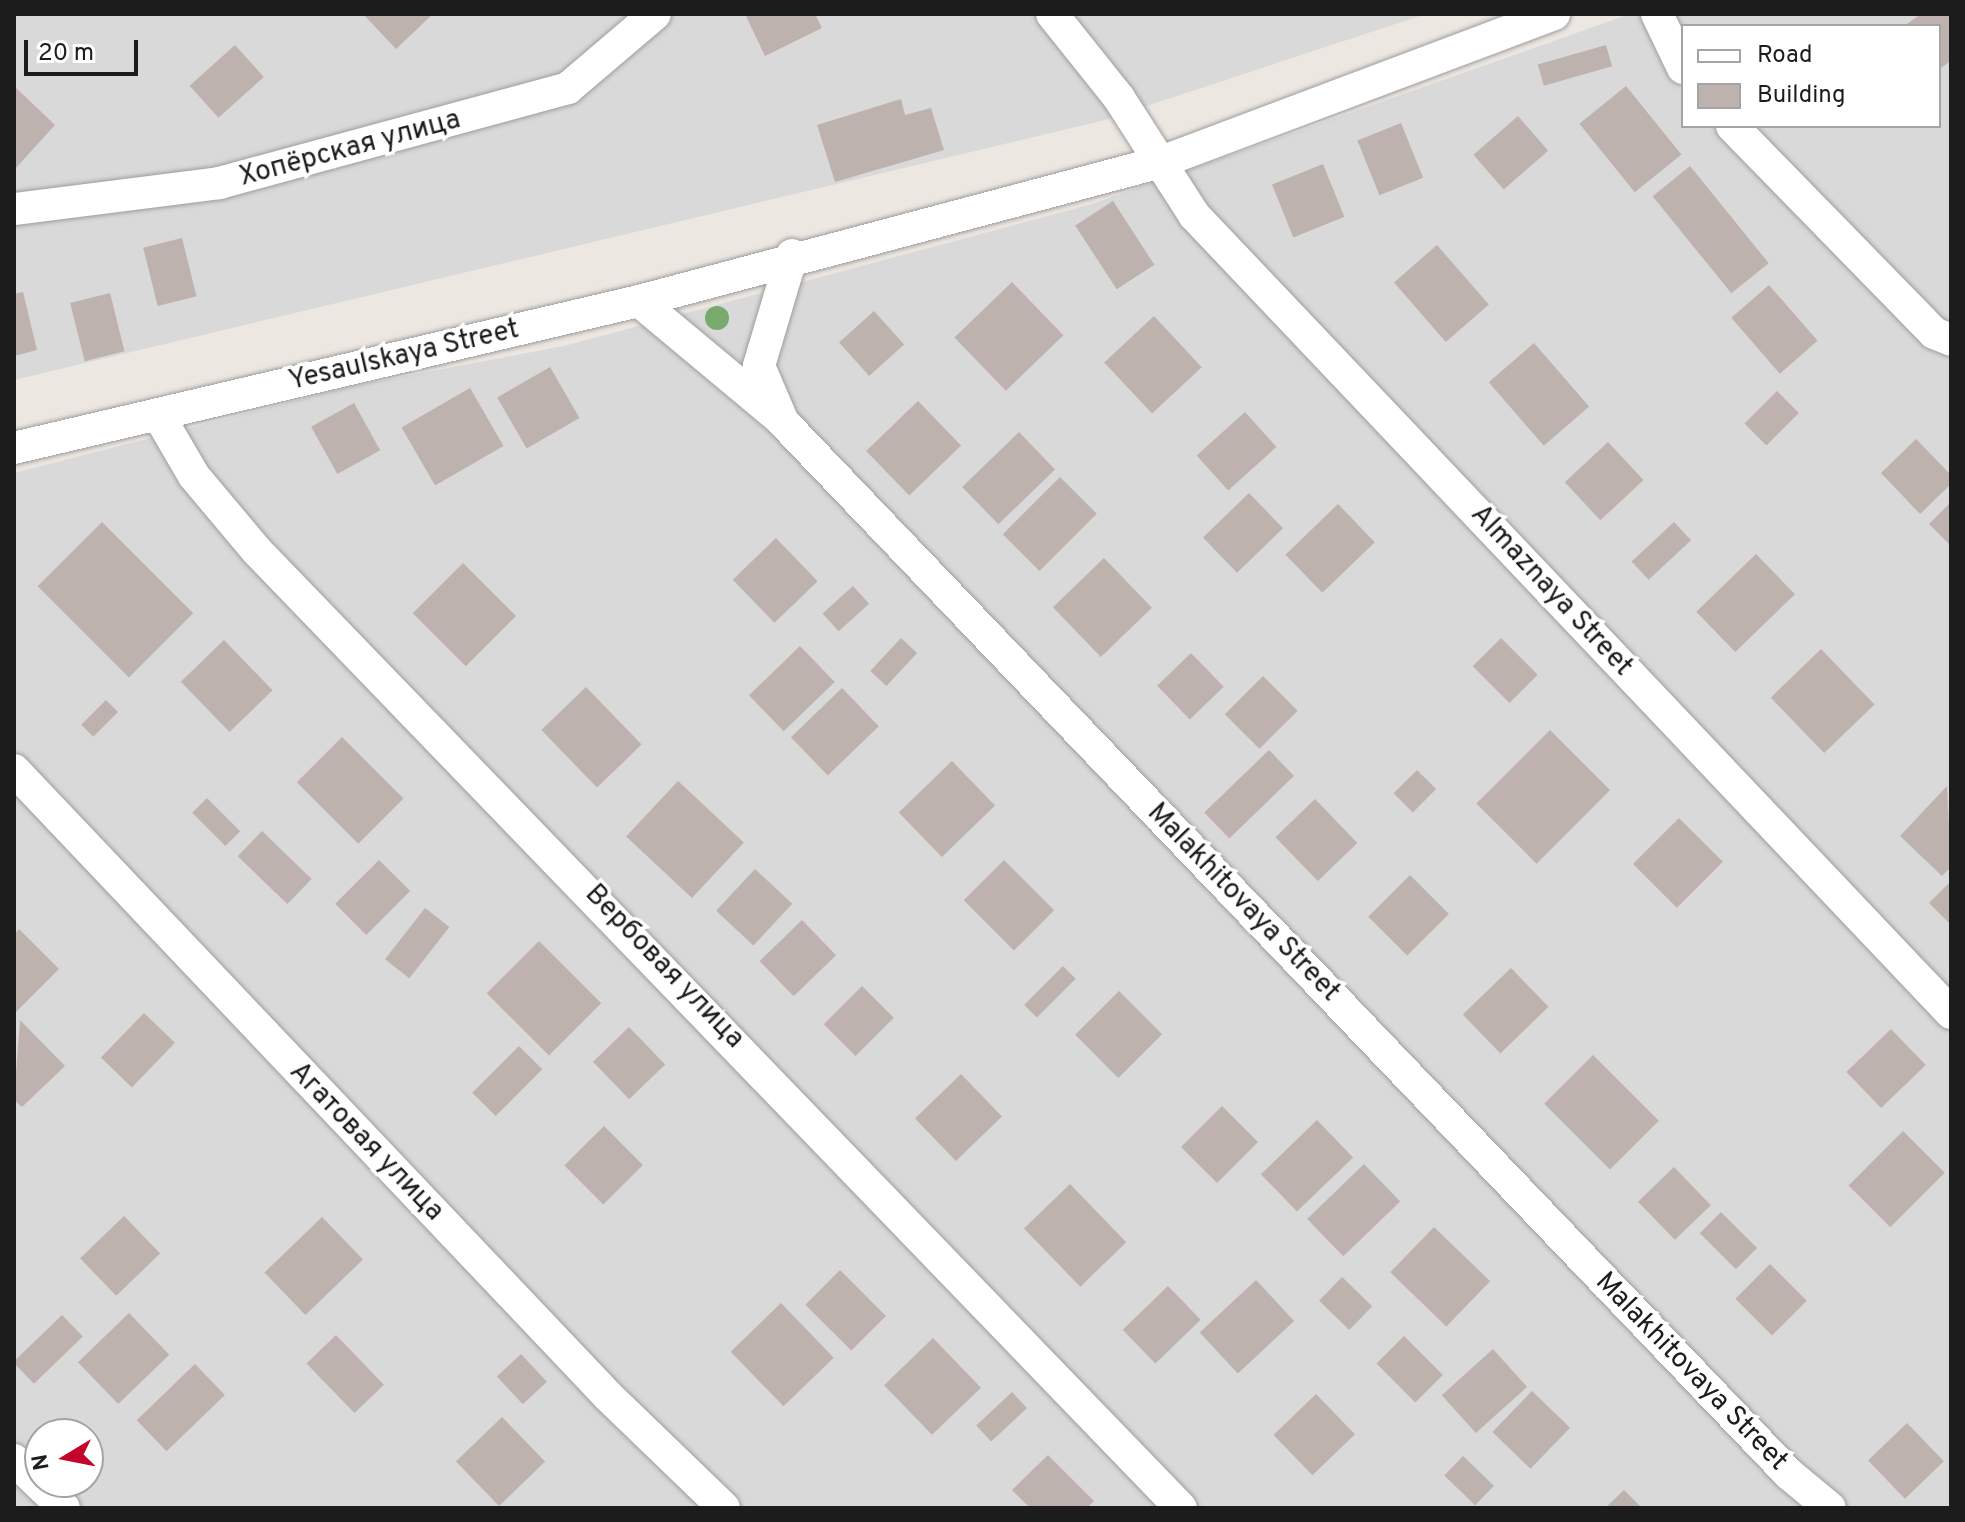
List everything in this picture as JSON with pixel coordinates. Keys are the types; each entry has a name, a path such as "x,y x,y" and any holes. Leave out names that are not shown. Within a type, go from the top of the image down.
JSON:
{"street":[{"name":"Хопёрская улица","path":"14,209 219,183 568,88 655,14"},
{"name":"Almaznaya Street","path":"1052,14 1161,162 1194,215 1951,1013"},
{"name":"Yesaulskaya Street","path":"14,448 639,301 792,255 1161,162 1554,14"},
{"path":"1657,14 1681,64"},
{"path":"1734,128 1934,333 1951,340"},
{"name":"Malakhitovaya Street","path":"792,255 759,366 783,422 1789,1474 1830,1508"},
{"path":"639,301 783,422"},
{"name":"Вербовая улица","path":"159,416 194,476 257,551 1181,1508"},
{"name":"Агатовая улица","path":"14,770 608,1396 724,1508"},
{"path":"14,1460 64,1508"}],"shaded area":[{"path":"14,14 1426,14 1101,121 14,380"},
{"path":"1630,14 1951,14 1951,1508 14,1508 14,473 353,386 564,346 1092,204"}],"building":[{"path":"363,14 433,14 396,49"},
{"path":"745,14 815,14 822,28 765,56"},
{"path":"1921,14 1951,14 1951,61 1941,68 1941,24 1907,24"},
{"path":"235,45 264,77 218,118 190,86"},
{"path":"1606,45 1612,66 1544,86 1538,65"},
{"path":"14,86 55,125 14,170"},
{"path":"1626,86 1681,154 1635,192 1579,124"},
{"path":"901,99 905,115 931,108 944,150 835,182 817,125"},
{"path":"1518,116 1548,151 1504,189 1473,155"},
{"path":"1401,123 1423,178 1380,195 1357,141"},
{"path":"1323,164 1344,217 1293,237 1272,185"},
{"path":"1690,166 1769,263 1731,293 1653,196"},
{"path":"1113,201 1154,265 1117,289 1075,226"},
{"path":"182,238 197,296 158,306 143,248"},
{"path":"1437,245 1489,305 1446,342 1394,282"},
{"path":"1012,282 1063,335 1006,391 954,338"},
{"path":"1769,285 1818,341 1780,374 1731,318"},
{"path":"23,292 37,350 14,356 14,294"},
{"path":"110,293 125,351 85,361 70,303"},
{"path":"874,311 904,344 869,376 839,342"},
{"path":"1154,316 1202,367 1152,414 1104,362"},
{"path":"1534,343 1589,406 1544,446 1489,382"},
{"path":"550,367 580,418 527,449 497,398"},
{"path":"470,388 504,446 435,486 402,427"},
{"path":"1777,391 1799,413 1766,445 1744,424"},
{"path":"918,401 961,446 909,496 866,451"},
{"path":"354,403 380,450 337,474 311,427"},
{"path":"1245,412 1276,447 1228,490 1197,455"},
{"path":"1019,432 1055,469 998,524 962,487"},
{"path":"1916,439 1951,475 1951,484 1920,514 1881,473"},
{"path":"1608,442 1643,480 1600,520 1565,482"},
{"path":"1060,477 1097,514 1039,571 1003,534"},
{"path":"1249,493 1283,528 1237,573 1203,537"},
{"path":"1951,502 1951,546 1929,524"},
{"path":"1338,504 1375,542 1322,593 1285,555"},
{"path":"102,522 193,613 129,678 38,586"},
{"path":"1674,522 1691,540 1649,580 1632,562"},
{"path":"776,538 818,581 775,623 733,580"},
{"path":"1756,554 1795,594 1735,652 1696,612"},
{"path":"1104,558 1152,608 1101,657 1053,607"},
{"path":"463,563 516,616 466,666 413,613"},
{"path":"853,586 869,604 839,631 823,613"},
{"path":"901,638 917,653 886,686 870,671"},
{"path":"1501,638 1538,675 1509,703 1473,666"},
{"path":"224,640 273,690 229,732 181,682"},
{"path":"800,646 835,682 784,731 749,695"},
{"path":"1821,649 1874,704 1824,753 1771,698"},
{"path":"1191,653 1224,687 1190,719 1157,686"},
{"path":"1263,676 1298,711 1259,749 1225,714"},
{"path":"586,687 642,745 597,788 541,730"},
{"path":"842,688 879,726 828,775 791,737"},
{"path":"106,700 118,712 93,737 81,725"},
{"path":"1550,730 1610,790 1537,864 1476,804"},
{"path":"342,737 404,799 358,844 297,782"},
{"path":"1269,750 1294,776 1229,838 1204,813"},
{"path":"952,761 995,806 942,857 899,812"},
{"path":"1417,770 1436,789 1413,812 1394,793"},
{"path":"678,781 744,842 692,898 626,837"},
{"path":"1947,786 1951,867 1942,876 1900,836"},
{"path":"207,798 240,831 225,846 192,813"},
{"path":"1315,799 1357,843 1318,881 1275,837"},
{"path":"1679,818 1723,862 1677,908 1633,864"},
{"path":"262,831 312,879 287,904 238,856"},
{"path":"379,860 410,891 366,935 335,904"},
{"path":"1004,860 1054,910 1014,951 964,900"},
{"path":"755,869 792,904 753,945 716,911"},
{"path":"1410,875 1449,914 1407,956 1368,917"},
{"path":"1951,881 1951,921 1949,923 1929,903"},
{"path":"425,908 449,927 409,978 385,959"},
{"path":"802,920 836,955 794,996 760,961"},
{"path":"19,929 59,969 16,1012 14,935"},
{"path":"539,941 601,1003 549,1056 487,993"},
{"path":"1063,966 1076,979 1037,1018 1024,1005"},
{"path":"1511,968 1549,1007 1500,1053 1463,1015"},
{"path":"862,986 894,1018 856,1056 824,1024"},
{"path":"1119,991 1162,1034 1118,1078 1075,1035"},
{"path":"144,1013 175,1043 132,1087 101,1058"},
{"path":"20,1020 65,1066 22,1107 14,1100"},
{"path":"629,1027 665,1064 629,1099 593,1062"},
{"path":"1891,1029 1926,1065 1881,1108 1846,1072"},
{"path":"519,1046 542,1069 496,1116 472,1093"},
{"path":"1593,1055 1659,1121 1610,1170 1544,1104"},
{"path":"961,1074 1002,1116 956,1161 915,1118"},
{"path":"1222,1106 1258,1142 1217,1183 1181,1147"},
{"path":"1317,1120 1353,1157 1297,1212 1261,1174"},
{"path":"604,1126 643,1165 603,1204 564,1166"},
{"path":"1903,1131 1945,1173 1890,1227 1849,1185"},
{"path":"1364,1164 1400,1201 1343,1256 1307,1219"},
{"path":"1674,1167 1711,1205 1675,1240 1638,1202"},
{"path":"1070,1184 1126,1242 1080,1287 1024,1228"},
{"path":"1721,1212 1757,1248 1736,1269 1700,1233"},
{"path":"124,1216 160,1253 116,1296 80,1258"},
{"path":"322,1217 363,1259 305,1315 264,1273"},
{"path":"1434,1227 1490,1281 1446,1327 1390,1272"},
{"path":"1770,1264 1807,1301 1772,1335 1735,1299"},
{"path":"840,1270 886,1316 851,1351 805,1305"},
{"path":"1342,1277 1372,1306 1349,1330 1319,1301"},
{"path":"1256,1280 1294,1321 1238,1373 1200,1333"},
{"path":"1168,1286 1201,1320 1155,1364 1123,1330"},
{"path":"781,1303 834,1358 783,1406 731,1352"},
{"path":"129,1313 169,1355 118,1404 78,1362"},
{"path":"62,1315 83,1337 34,1384 14,1361"},
{"path":"336,1335 384,1385 354,1413 307,1363"},
{"path":"1404,1336 1443,1375 1415,1402 1376,1364"},
{"path":"933,1338 981,1388 932,1435 884,1385"},
{"path":"1493,1349 1527,1387 1476,1433 1442,1395"},
{"path":"521,1354 547,1382 523,1404 497,1377"},
{"path":"195,1364 225,1395 167,1451 137,1420"},
{"path":"1532,1391 1570,1428 1531,1469 1492,1432"},
{"path":"1012,1392 1027,1408 991,1442 976,1425"},
{"path":"1316,1394 1355,1434 1312,1475 1274,1435"},
{"path":"502,1417 545,1462 499,1506 456,1461"},
{"path":"1907,1423 1944,1461 1905,1499 1868,1461"},
{"path":"1048,1455 1094,1501 1087,1508 1030,1508 1012,1490"},
{"path":"1463,1456 1494,1486 1475,1505 1444,1475"},
{"path":"1624,1490 1642,1508 1605,1508"}]}
